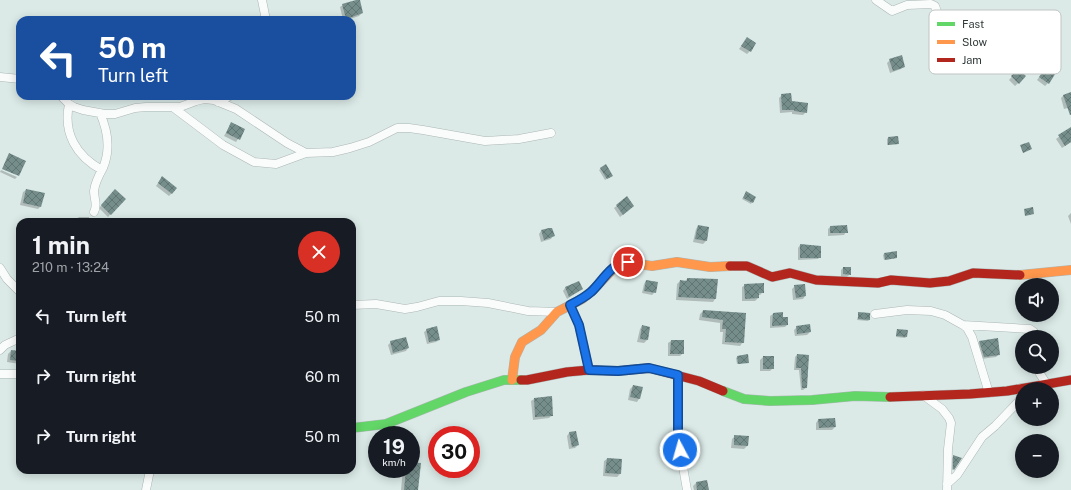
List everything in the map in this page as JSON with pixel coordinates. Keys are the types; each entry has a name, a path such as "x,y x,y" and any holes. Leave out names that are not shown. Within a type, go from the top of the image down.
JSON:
{"street":[{"path":"262,0 265,16"},
{"path":"876,0 892,11 908,5 931,4 936,10"},
{"path":"0,77 16,79"},
{"path":"64,100 68,104 83,110 115,114 135,108 180,107 196,100"},
{"path":"209,100 236,109 287,143 306,153"},
{"path":"218,102 222,100"},
{"path":"68,104 68,125 71,141 86,160 102,170"},
{"path":"174,108 223,145 254,162 276,164 306,153 332,152 350,148 369,142 397,128 410,128 485,141 519,139 551,133"},
{"path":"94,212 96,208 94,191 106,158 108,139 100,113"},
{"path":"512,380 515,357 519,346 529,336 543,328 557,312 582,299 592,291 616,266 625,262 652,266 676,262 710,266 747,266 772,277 790,273 816,280 878,282 891,280 930,283 949,281 973,273 1025,275 1071,270"},
{"path":"0,268 4,281 16,289"},
{"path":"356,305 376,304 405,309 439,301 461,301 488,303 528,311 557,312"},
{"path":"570,305 579,325 589,370"},
{"path":"876,314 907,310 931,311 945,315 963,325 967,328 972,337 989,392"},
{"path":"963,325 1031,330"},
{"path":"1,345 16,339"},
{"path":"356,428 386,424 466,392 494,383 512,380 527,380 567,372 589,370 618,371 649,368 699,380 744,399 754,400 812,400 855,396 923,396 1015,389"},
{"path":"0,374 16,374"},
{"path":"678,375 678,438 687,490"},
{"path":"1054,382 1071,380"},
{"path":"923,396 942,409 951,423 948,449 947,487"},
{"path":"947,487 957,475 982,436 995,426 1015,405"},
{"path":"146,490 149,474"}],"building":[{"path":"360,0 363,13 354,16 345,16 342,4"},
{"path":"747,37 756,43 751,52 741,46"},
{"path":"902,55 905,67 893,71 889,59"},
{"path":"1013,74 1024,74 1026,76 1019,84 1011,76"},
{"path":"1041,74 1055,74 1049,84 1039,77"},
{"path":"1071,92 1071,115 1070,115 1063,95"},
{"path":"791,93 792,101 808,103 807,113 794,110 782,110 781,94"},
{"path":"231,122 245,129 240,140 226,133"},
{"path":"1071,127 1071,142 1065,146 1058,135"},
{"path":"898,136 899,144 888,145 888,137"},
{"path":"1029,142 1032,149 1023,153 1020,145"},
{"path":"9,153 26,161 19,176 2,169"},
{"path":"606,164 613,176 607,179 600,168"},
{"path":"162,176 177,188 172,194 158,183"},
{"path":"26,189 45,193 41,207 23,203"},
{"path":"115,189 126,199 111,215 101,205"},
{"path":"746,191 756,197 753,203 743,198"},
{"path":"627,196 634,206 623,215 616,205"},
{"path":"1033,207 1034,214 1025,216 1024,209"},
{"path":"698,225 709,227 707,241 695,239"},
{"path":"847,225 848,233 830,233 830,226"},
{"path":"552,228 555,236 544,240 541,230"},
{"path":"800,244 821,246 821,258 800,258"},
{"path":"897,251 897,258 885,260 884,253"},
{"path":"843,267 851,267 851,275 843,274"},
{"path":"687,278 718,279 716,299 678,297 680,280 687,281"},
{"path":"646,280 658,282 656,293 644,291"},
{"path":"579,281 583,289 569,297 565,287"},
{"path":"764,283 764,293 759,293 759,298 745,299 744,284"},
{"path":"805,284 806,296 796,298 794,285"},
{"path":"703,310 746,313 744,343 725,342 726,329 722,329 723,320 702,317"},
{"path":"783,312 783,317 788,317 788,325 772,326 773,313"},
{"path":"858,312 870,313 870,320 858,319"},
{"path":"810,324 811,332 797,334 796,326"},
{"path":"642,325 650,327 648,340 640,339"},
{"path":"437,326 440,340 429,342 426,329"},
{"path":"897,329 908,330 907,337 896,336"},
{"path":"406,337 409,348 393,353 390,341"},
{"path":"998,338 1000,355 984,357 979,341"},
{"path":"671,340 684,340 684,354 670,354"},
{"path":"11,350 16,351 16,361 10,360"},
{"path":"748,354 749,363 738,364 737,356"},
{"path":"797,354 809,355 807,388 802,388 801,368 796,368"},
{"path":"763,356 774,356 774,369 763,369"},
{"path":"633,385 643,387 640,399 630,397"},
{"path":"552,396 553,416 535,417 534,398"},
{"path":"835,418 836,427 819,428 818,419"},
{"path":"576,431 579,445 572,447 569,432"},
{"path":"734,435 749,436 748,446 734,445"},
{"path":"953,455 962,458 954,470 953,469"},
{"path":"607,458 622,459 621,474 605,473"},
{"path":"405,478 419,478 418,490 404,490"},
{"path":"707,480 709,490 697,490 696,482"}],"traffic: fast":[{"path":"356,428 386,424 466,392 504,380 521,380"},
{"path":"723,391 744,399 770,401 812,400 855,396 890,397"}],"traffic: slow":[{"path":"512,380 515,357 522,342 541,330 557,312 582,299 592,291 616,266 625,262 652,266 677,262 710,267 730,266"},
{"path":"1020,275 1071,270"}],"traffic: jam":[{"path":"730,266 747,266 772,277 790,273 816,280 878,283 891,280 930,283 949,281 973,273 1020,275"},
{"path":"521,380 567,372 589,370 618,371 649,368 699,381 723,391"},
{"path":"890,397 1007,391 1071,380"}],"route":[{"path":"628,262 618,264 592,291 582,299 570,305 581,331 589,370 618,371 634,368 649,368 678,375 678,438 680,450"}]}
